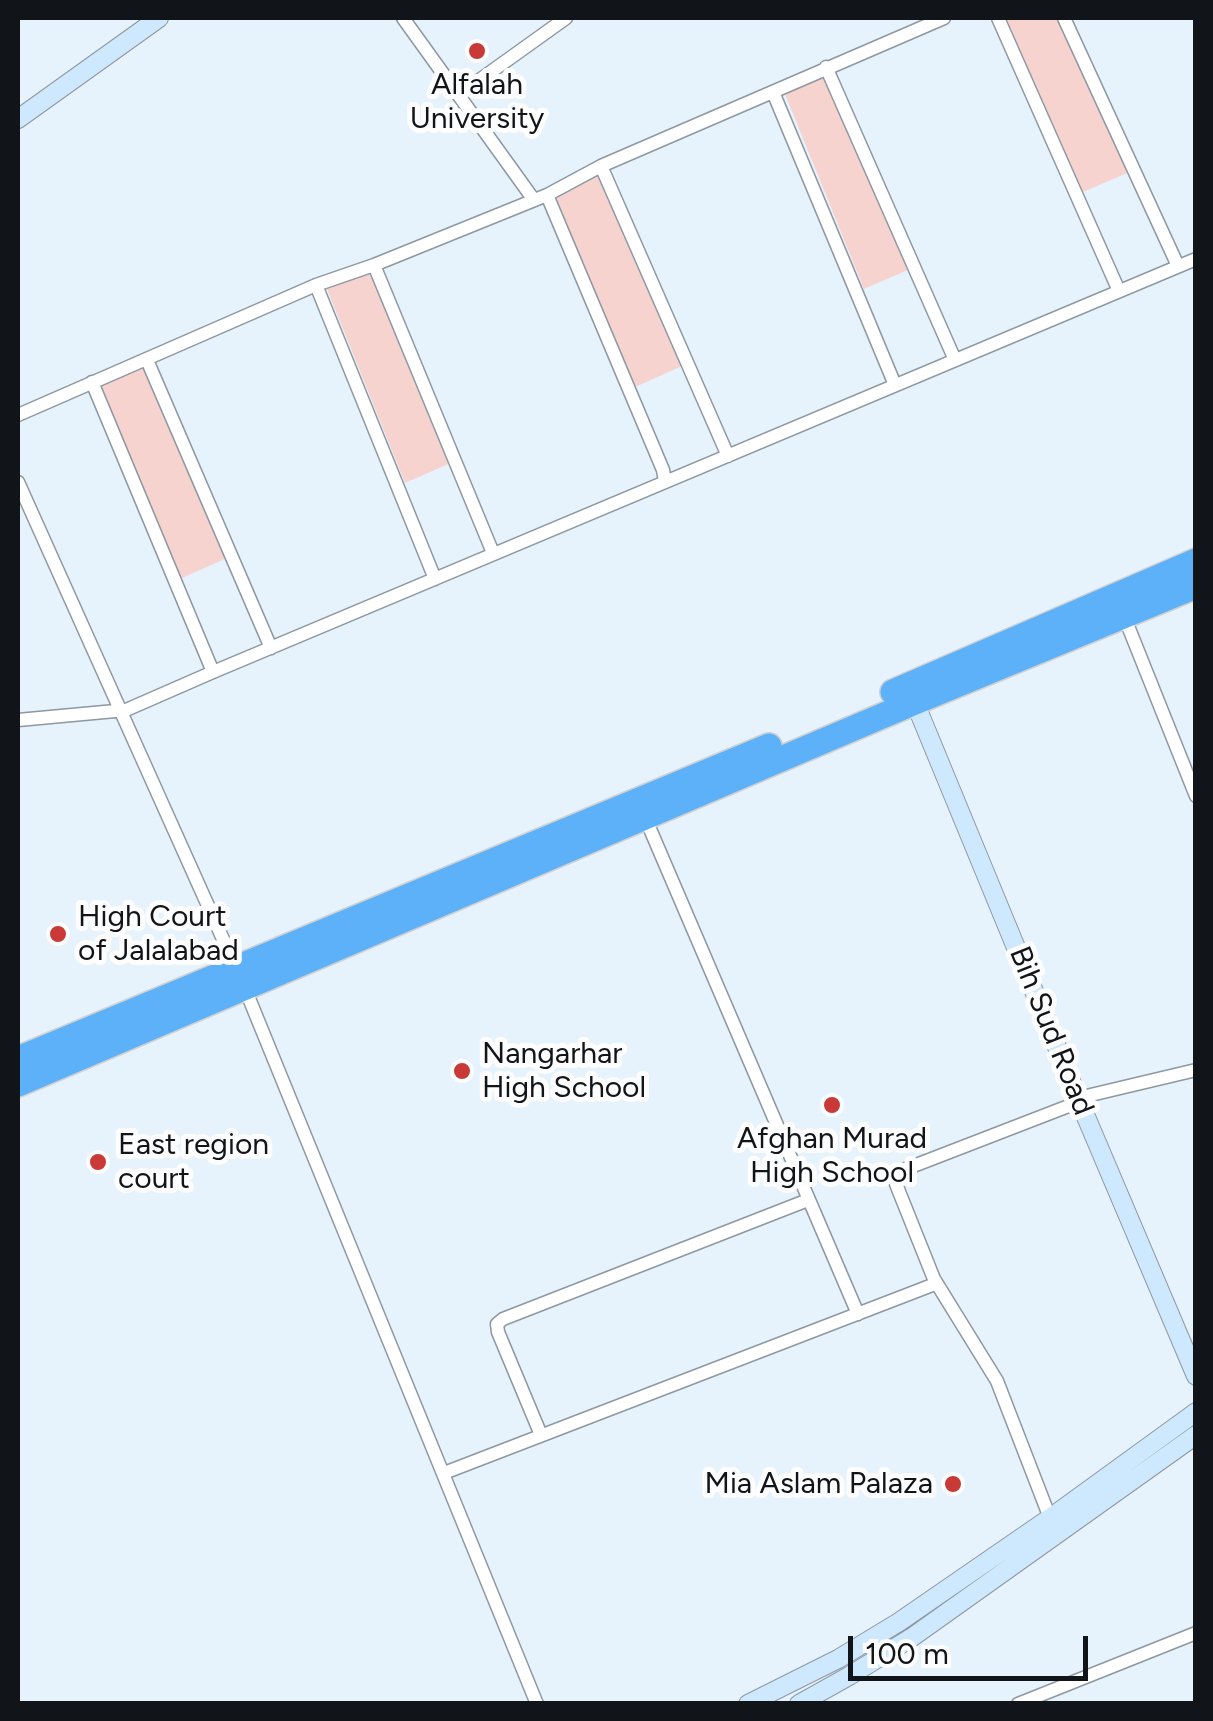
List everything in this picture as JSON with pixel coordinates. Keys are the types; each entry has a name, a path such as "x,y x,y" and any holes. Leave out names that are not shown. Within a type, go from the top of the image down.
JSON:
{"highway":[{"path":"18,1084 240,978 912,694 1196,561"},
{"path":"912,694 1196,586"},
{"path":"18,1058 240,978"}],"main road":[{"path":"18,119 159,18"},
{"name":"Bih Sud Road","path":"912,694 1196,1376"},
{"path":"748,1704 838,1659 899,1622 1196,1412"},
{"path":"798,1704 910,1638 1196,1434"}],"street":[{"path":"403,18 540,197 666,482"},
{"path":"460,94 566,18"},
{"path":"18,415 316,284 374,265 540,197 601,166 944,18"},
{"path":"998,18 1120,292"},
{"path":"1064,18 1178,266"},
{"path":"826,67 955,360"},
{"path":"773,92 896,385"},
{"path":"601,166 728,456"},
{"path":"18,720 120,712 1196,259"},
{"path":"374,265 493,554"},
{"path":"316,284 435,578"},
{"path":"148,360 272,648"},
{"path":"92,382 213,672"},
{"path":"18,482 240,978 537,1704"},
{"path":"1124,616 1196,796"},
{"path":"642,808 858,1314"},
{"path":"1050,1518 996,1382 934,1278 896,1184 903,1170 1080,1102 1078,1098 1196,1070"},
{"path":"541,1435 498,1332 502,1319 808,1200"},
{"path":"444,1473 935,1284 934,1278"},
{"path":"1018,1704 1196,1633"}],"shaded area":[{"path":"1006,18 1063,18 1132,171 1083,192"},
{"path":"827,76 910,269 864,289 785,94"},
{"path":"601,174 682,366 635,387 554,193"},
{"path":"373,270 453,462 405,483 327,289"},
{"path":"146,366 227,558 180,579 97,386"}],"place":[{"name":"Alfalah University","path":"477,51"},
{"name":"High Court of Jalalabad","path":"58,934"},
{"name":"Nangarhar High School","path":"462,1071"},
{"name":"Afghan Murad High School","path":"832,1105"},
{"name":"East region court","path":"98,1162"},
{"name":"Mia Aslam Palaza","path":"953,1484"}]}
